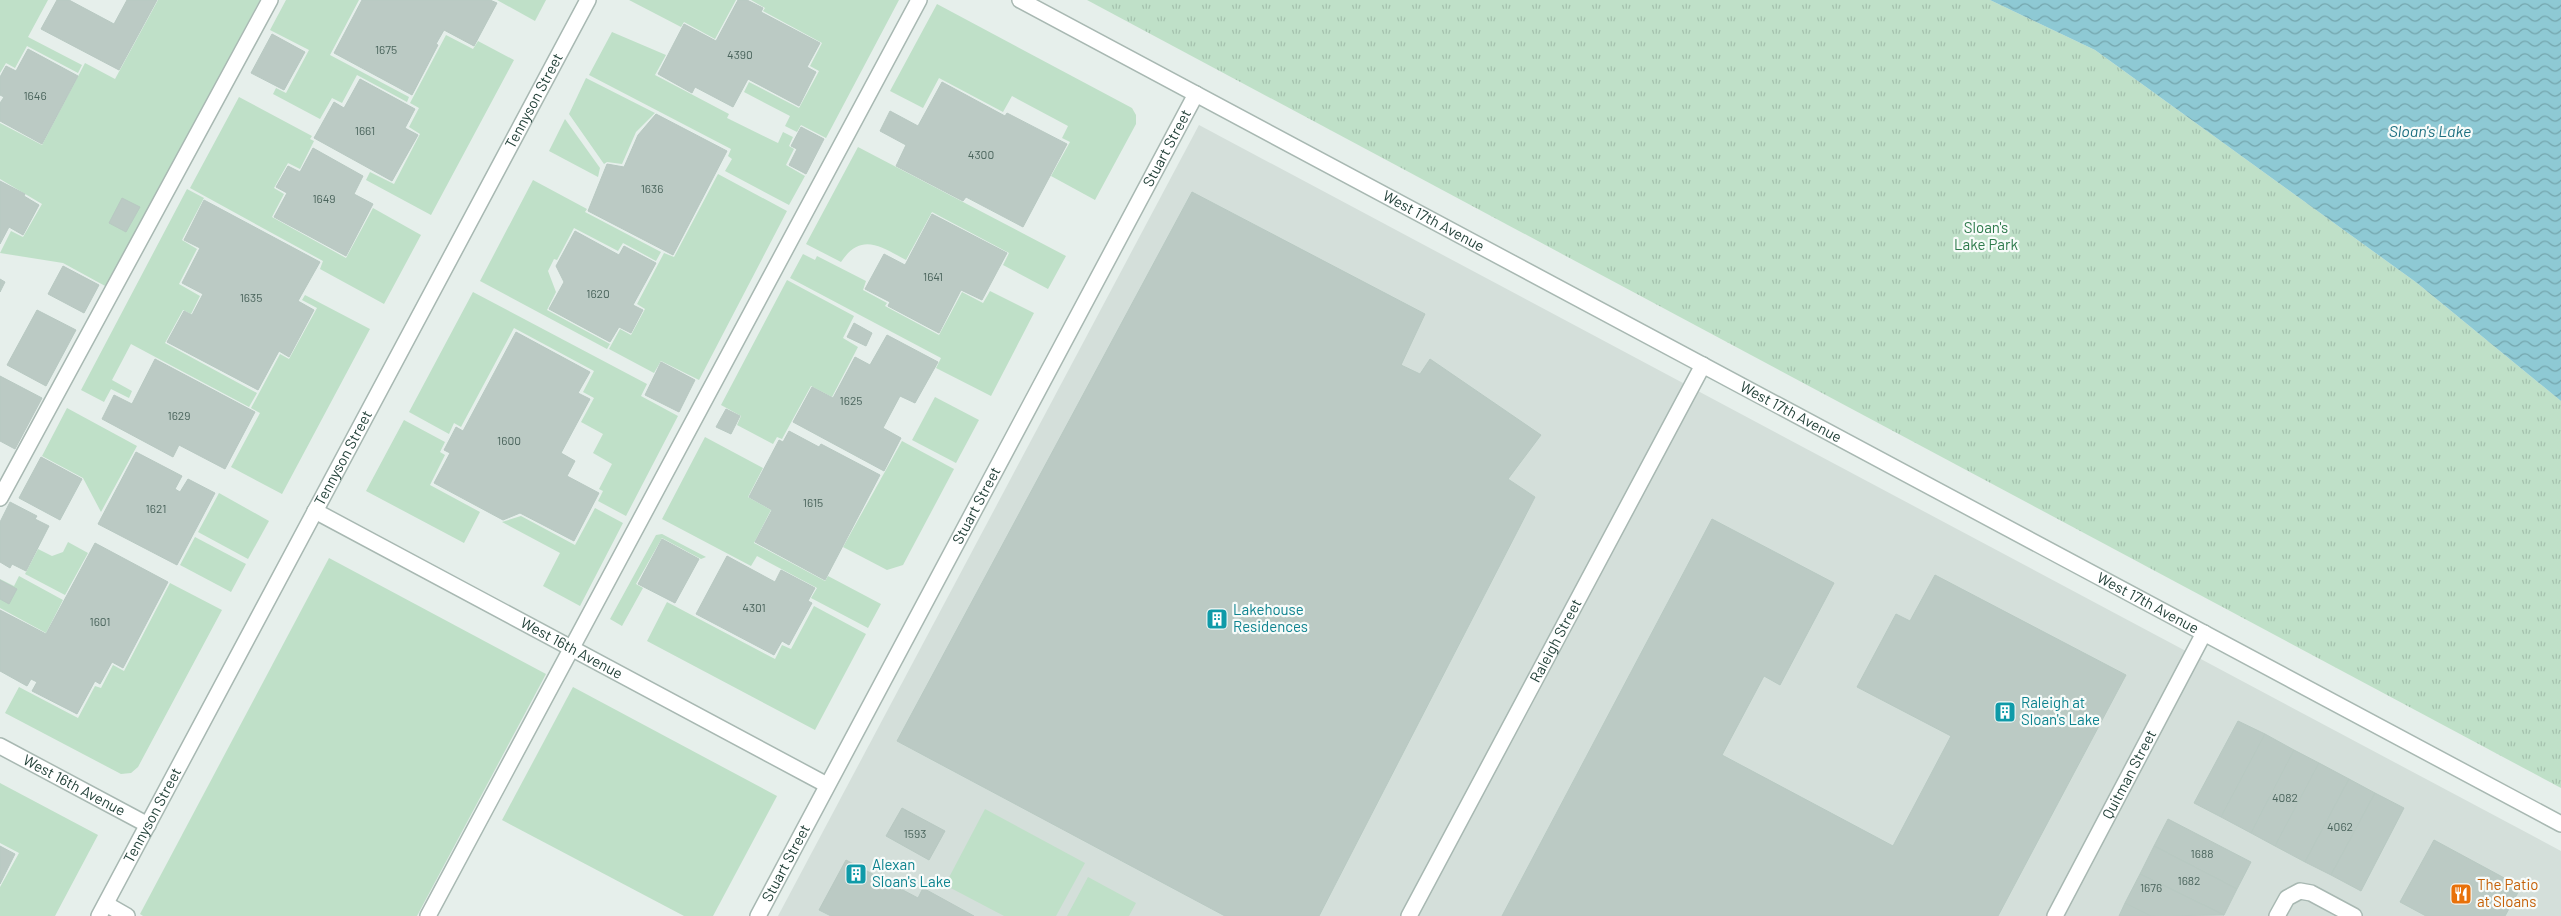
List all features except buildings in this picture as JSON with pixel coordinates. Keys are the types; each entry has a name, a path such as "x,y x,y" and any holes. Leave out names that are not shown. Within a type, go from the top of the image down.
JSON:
{"street":[{"path":"0,498 270,0"},
{"name":"Tennyson Street","path":"102,910 588,0"},
{"path":"428,916 919,0"},
{"name":"West 17th Avenue","path":"1020,0 2561,824"},
{"name":"Stuart Street","path":"758,916 1196,94"},
{"name":"Raleigh Street","path":"1409,916 1703,365"},
{"name":"West 16th Avenue","path":"315,512 827,785"},
{"name":"Quitman Street","path":"2055,916 2204,633"},
{"name":"West 16th Avenue","path":"0,746 148,825"},
{"path":"2277,916 2287,898 2300,890 2311,893 2354,916"},
{"path":"102,910 127,916"}],"shaded area":[{"path":"1199,125 2561,851 2561,916 778,916"}],"green space":[{"path":"0,0 48,0 28,37 82,65 78,73 27,46 15,68 6,63 0,73"},
{"path":"158,0 260,0 107,287 63,263 0,253 11,231 23,237 42,204 0,179 0,123 42,145 85,63 115,79"},
{"path":"286,0 359,0 330,55 409,97 407,102 357,75 342,103 332,98 320,119 273,94 276,88 286,93 309,50 270,30"},
{"path":"497,0 546,0 535,21"},
{"path":"629,0 736,0 715,39 684,22 681,27"},
{"path":"751,0 899,0 826,138 801,125 797,132 785,126 790,116 744,92 749,82 799,108 819,71 810,66 822,43 763,11 765,8"},
{"name":"Sloan's Lake Park","path":"1087,0 1990,0 2095,50 2417,283 2561,401 2561,788"},
{"path":"937,4 1132,108 1136,115 1136,124 1095,200 1051,176 1070,142 1062,138 1068,126 1012,96 1003,112 939,78 923,108 890,91"},
{"path":"612,32 666,55 655,75 729,114 727,118 778,143 783,132 793,137 789,146 794,149 786,165 805,176 789,205 725,171 732,159 728,156 731,149 589,75"},
{"path":"446,35 473,49 478,41 514,60 431,215 366,180 370,172 394,184 420,134 409,127 419,108 410,103"},
{"path":"586,78 655,113 636,132 622,164 607,162 604,164 569,114"},
{"path":"239,97 312,136 310,139 314,141 300,169 288,163 274,188 284,194 272,217 346,258 373,208 421,235 384,304 320,269 323,261 190,188"},
{"path":"565,119 600,168 598,177 549,151"},
{"path":"858,147 1066,256 1048,289 1003,265 1009,253 932,212 906,260 888,250 871,244 864,244 848,253 841,262 806,244"},
{"path":"718,174 787,211 699,380 661,361 654,373 609,349 620,329 631,335 645,309 637,304 664,253 674,257"},
{"path":"533,180 587,209 585,212 661,252 656,261 623,243 618,251 574,228 557,260 554,259 548,271 556,292 547,310 610,344 607,349 480,281"},
{"path":"187,189 204,198 182,240 197,249 179,284 200,296 191,314 183,310 165,343 257,393 249,407 131,344 112,380 132,391 129,398 111,389 104,402 81,390"},
{"path":"803,254 815,260 817,256 866,281 863,290 887,303 885,306 939,335 962,292 983,303 990,291 1034,313 991,396 936,368 941,358 790,278"},
{"path":"787,280 854,316 843,338 858,347 832,397 811,386 782,439 777,437 773,444 737,425 741,416 721,405"},
{"path":"473,292 647,384 641,396 678,416 626,516 598,501 603,491 599,489 612,464 593,453 603,434 581,422 594,398 583,392 594,371 514,328 461,427 454,423 449,434 409,412"},
{"path":"305,295 370,329 282,494 231,467 260,413 251,408 280,354 289,359 317,308 302,300"},
{"path":"935,397 979,420 956,463 912,440"},
{"path":"67,408 137,446 101,512 83,478 42,456"},
{"path":"404,420 445,442 440,452 445,455 430,485 480,512 464,543 366,491"},
{"path":"705,437 763,468 748,497 771,510 754,543 825,581 828,576 881,604 868,628 811,598 817,588 757,556 751,566 662,519"},
{"path":"902,441 954,469 903,565 887,570 843,547"},
{"path":"219,493 269,521 248,559 198,532"},
{"path":"595,508 623,523 580,606 543,586 560,553 502,522 521,516 575,545"},
{"path":"662,534 706,557 701,559 662,538 636,584 643,588 622,626 610,619 656,535"},
{"path":"195,537 246,564 231,592 180,565"},
{"path":"68,542 88,553 65,595 25,574 38,549 52,556 63,552"},
{"path":"329,558 546,674 417,916 143,916 140,914"},
{"path":"19,576 63,600 46,633 0,608 0,579 14,586"},
{"path":"170,583 222,610 138,767 131,773 121,774 5,713 19,687 78,718 95,686 101,688 113,665 124,671"},
{"path":"667,602 775,659 782,645 791,649 814,606 866,634 815,730 647,641"},
{"path":"573,687 777,796 713,916 684,916 502,820"},
{"path":"0,783 98,835 55,916 0,916 0,887 19,853 0,843"},
{"path":"985,809 1085,863 1056,916 1004,916 945,885"},
{"path":"1088,877 1136,903 1129,916 1067,916"}],"water":[{"name":"Sloan's Lake","path":"1990,0 2561,0 2561,401 2417,283 2095,50"}],"place":[{"name":"Lakehouse Residences","path":"1217,619"},
{"name":"Raleigh at Sloan's Lake","path":"2005,712"},
{"name":"Alexan Sloan's Lake","path":"856,874"},
{"name":"The Patio at Sloans","path":"2461,894"}]}
